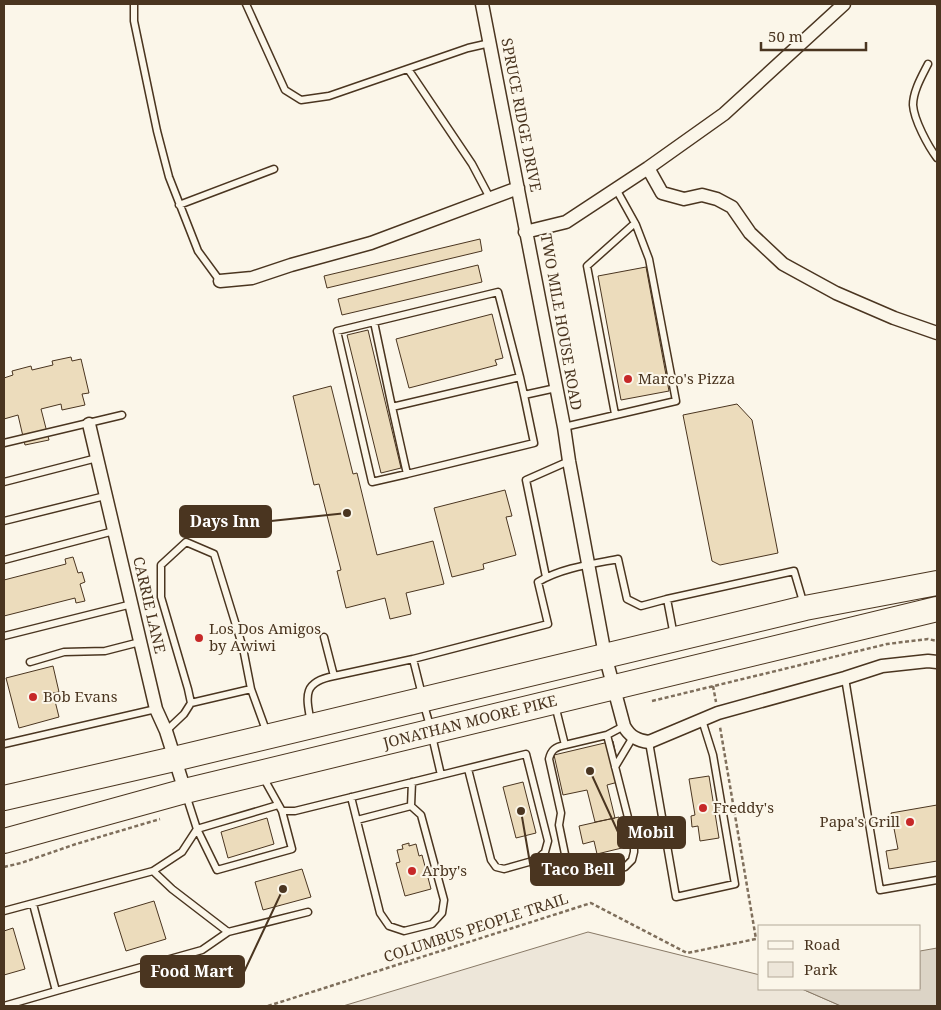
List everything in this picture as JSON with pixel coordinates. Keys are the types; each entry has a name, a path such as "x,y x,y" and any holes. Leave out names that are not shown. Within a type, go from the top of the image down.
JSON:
{"highway":[{"path":"10,795 268,737 805,608 937,583"},
{"name":"JONATHAN MOORE PIKE","path":"4,842 185,792 937,609"},
{"path":"888,622 937,622"}],"street":[{"name":"SPRUCE RIDGE DRIVE","path":"482,4 526,232"},
{"name":"TWO MILE HOUSE ROAD","path":"624,726 605,655 564,427 526,232 566,222 616,190 724,114 844,4"},
{"path":"648,168 662,193 684,199 702,195 717,199 732,207 750,233 783,264 807,278 836,294 937,334"},
{"path":"220,282 252,278 371,243 518,188"},
{"name":"CARRIE LANE","path":"89,424 156,709 166,731 185,792"},
{"path":"624,726 632,737 649,742 718,713 882,666 928,661 937,662"}],"lane":[{"path":"134,4 134,21 157,132 169,177 198,251 220,282"},
{"path":"246,4 285,90 301,100 329,96 468,48 491,43"},
{"path":"928,64 918,82 913,105 922,134 937,158"},
{"path":"408,69 472,164 490,199"},
{"path":"179,206 274,169"},
{"path":"564,427 676,401 649,258 635,222 616,190"},
{"path":"616,414 587,266 635,222"},
{"path":"498,292 520,377 534,443 372,482 337,331 498,292"},
{"path":"374,322 407,474"},
{"path":"392,407 520,377"},
{"path":"524,395 556,388"},
{"path":"4,443 122,415"},
{"path":"4,482 97,458"},
{"path":"546,577 526,480 569,461"},
{"path":"4,521 105,496"},
{"path":"4,560 114,531"},
{"path":"191,703 161,597 161,565 186,542 214,554 243,648 251,689 268,737"},
{"path":"311,726 307,701 309,688 319,679 413,659 548,624 538,582 546,577 588,564 618,559 627,600 641,606 794,571 805,608"},
{"path":"667,599 674,638"},
{"path":"4,636 132,604"},
{"path":"324,637 334,676"},
{"path":"30,662 64,652 105,651 140,642"},
{"path":"413,659 441,775"},
{"path":"845,678 880,890 937,880"},
{"path":"166,731 184,714 191,703 251,689"},
{"path":"554,702 565,745"},
{"path":"4,744 156,709"},
{"path":"649,742 676,896 735,884 714,755 702,720"},
{"path":"607,735 634,841 634,852 632,860 625,867 591,875 581,875 571,869 566,859 559,825 561,813 549,759 550,752 556,747 607,735 624,726"},
{"path":"615,767 632,737"},
{"path":"4,911 153,871 182,852 197,829 280,808 295,811 526,754 548,841 545,852 536,860 504,868 496,867 491,860 468,769"},
{"path":"185,792 197,829 217,870 292,849 280,808 262,773"},
{"path":"351,798 380,913 389,926 404,932 432,924 442,913 444,900 421,815 412,806 412,782"},
{"path":"357,820 412,806"},
{"path":"153,871 172,889 228,932"},
{"path":"33,904 56,991"},
{"path":"4,1006 202,950 228,932 308,912"}],"path":[{"path":"652,701 887,644 928,640 937,641"},
{"name":"COLUMBUS PEOPLE TRAIL","path":"268,1006 591,903 687,953 756,939 713,686"},
{"path":"4,867 164,818"}],"green space":[{"path":"588,932 758,974 758,990 804,990 841,1006 343,1006"}],"shaded area":[{"path":"937,948 937,1006 841,1006 804,990 921,990 921,951"}],"building":[{"path":"480,239 482,251 327,288 324,276"},
{"path":"478,265 482,282 342,315 338,299"},
{"path":"646,267 669,391 621,400 598,276"},
{"path":"492,314 503,358 495,360 497,365 409,388 396,339"},
{"path":"368,330 401,468 381,473 347,335"},
{"path":"71,357 72,361 81,359 89,393 82,394 85,405 62,410 61,404 41,409 49,440 25,445 18,415 4,419 4,378 13,375 12,371 31,366 32,370 53,365 52,361"},
{"path":"331,386 353,474 357,473 377,555 433,541 444,584 406,593 411,614 390,619 385,598 346,608 337,571 341,570 319,484 314,485 293,396"},
{"path":"737,404 752,420 778,553 720,565 712,561 683,415"},
{"path":"505,490 512,516 506,517 516,555 483,564 484,569 452,577 434,508"},
{"path":"73,557 78,573 82,572 85,582 80,584 85,601 76,603 75,598 4,616 4,580 66,564 65,559"},
{"path":"53,666 59,692 53,693 59,717 19,728 6,678"},
{"path":"613,741 622,781 607,785 615,818 595,822 587,790 563,795 554,755"},
{"path":"709,776 719,838 700,841 698,826 692,827 691,816 695,815 689,779"},
{"path":"523,782 536,833 516,838 503,787"},
{"path":"937,805 937,861 889,869 886,851 898,849 891,813"},
{"path":"619,817 626,847 597,854 594,841 583,844 579,826"},
{"path":"267,818 274,844 228,858 221,832"},
{"path":"409,843 409,846 416,844 419,856 422,855 431,889 405,896 396,863 400,862 397,850 403,849 402,845"},
{"path":"302,869 311,897 263,910 255,882"},
{"path":"154,901 166,939 126,951 114,913"},
{"path":"13,928 25,969 4,975 4,931"}],"place":[{"name":"Marco's Pizza","path":"628,379"},
{"name":"Days Inn","path":"347,513"},
{"name":"Los Dos Amigos by Awiwi","path":"199,638"},
{"name":"Bob Evans","path":"33,697"},
{"name":"Mobil","path":"590,771"},
{"name":"Freddy's","path":"703,808"},
{"name":"Taco Bell","path":"521,811"},
{"name":"Papa's Grill","path":"910,822"},
{"name":"Arby's","path":"412,871"},
{"name":"Food Mart","path":"283,889"}]}
